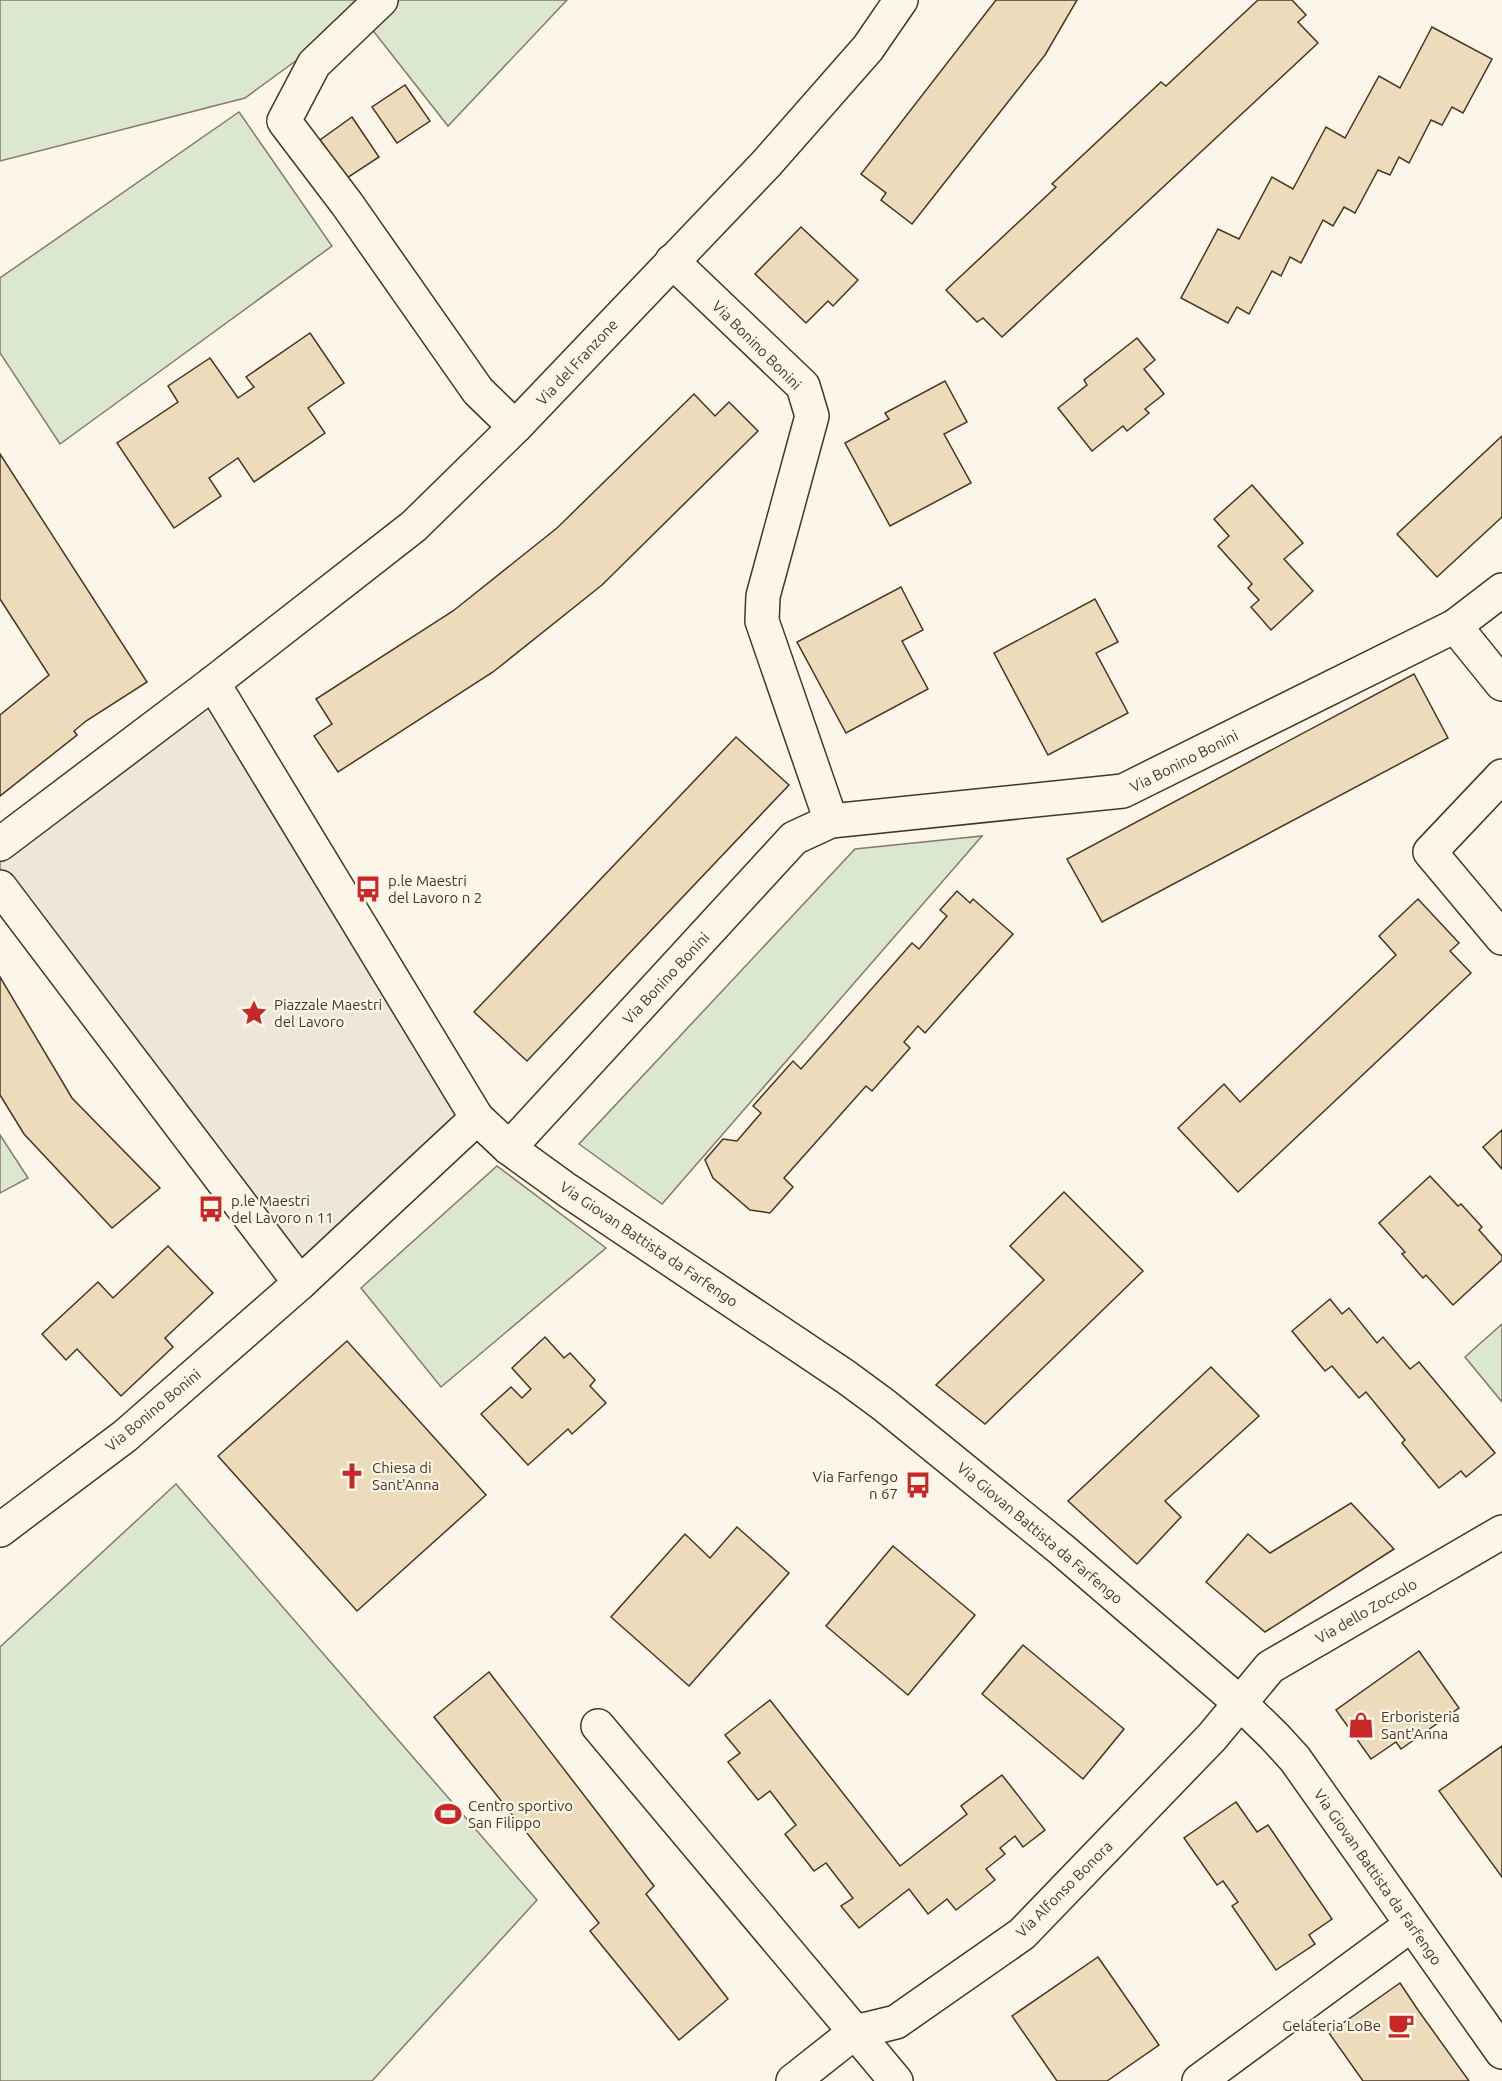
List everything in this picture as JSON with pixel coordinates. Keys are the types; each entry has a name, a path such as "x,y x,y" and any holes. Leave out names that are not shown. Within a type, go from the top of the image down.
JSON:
{"street":[{"path":"381,0 314,64 284,121 347,204 477,391 515,427"},
{"name":"Via del Franzone","path":"213,683 414,525 515,427 766,165 861,57 901,0"},
{"name":"Via Bonino Bonini","path":"672,261 803,387 812,416 763,596 762,621 831,821"},
{"name":"Via Bonino Bonini","path":"509,1148 794,838 831,821 1123,791 1455,626 1502,590"},
{"path":"1455,626 1502,684"},
{"path":"0,844 213,683 477,1118 300,1283 0,887"},
{"path":"1502,776 1430,852 1502,938"},
{"name":"Via Giovan Battista da Farfengo","path":"477,1118 509,1148 567,1190 885,1405 1061,1549 1240,1703 1295,1759 1502,2052"},
{"name":"Via Bonino Bonini","path":"0,1530 125,1436 300,1283"},
{"name":"Via dello Zoccolo","path":"1240,1703 1270,1667 1502,1532"},
{"name":"Via Alfonso Bonora","path":"793,2081 855,2032 896,2022 1022,1934 1212,1737 1240,1703"},
{"path":"598,1726 896,2081"},
{"path":"1199,2081 1411,1925"}],"green space":[{"path":"0,0 567,0 448,126 360,14 245,98 0,161"},
{"path":"239,112 332,246 60,444 0,353 0,278"},
{"path":"982,836 662,1204 579,1144 855,849"},
{"path":"0,1135 28,1178 0,1193"},
{"path":"497,1166 606,1248 441,1387 361,1288"},
{"path":"1502,1324 1502,1402 1465,1357"},
{"path":"176,1484 537,1900 372,2081 0,2081 0,1647"}],"shaded area":[{"name":"Piazzale Maestri del Lavoro","path":"210,668 494,1122 298,1298 0,903 0,825"}],"building":[{"path":"996,0 1077,0 1045,55 912,224 881,200 886,193 861,174"},
{"path":"1258,0 1292,0 1306,15 1298,22 1318,43 1002,337 983,318 977,322 946,290 1056,187 1052,184 1161,82 1166,86"},
{"path":"1432,27 1492,59 1463,113 1452,107 1442,125 1431,120 1409,163 1399,157 1390,175 1378,170 1355,213 1344,207 1333,226 1323,220 1301,263 1290,257 1281,276 1272,271 1249,314 1237,307 1228,323 1181,298 1218,229 1239,239 1272,177 1293,189 1326,127 1345,138 1379,76 1400,88"},
{"path":"405,85 430,121 397,143 372,107"},
{"path":"352,117 379,157 347,178 320,140"},
{"path":"801,227 858,280 833,306 828,301 806,323 755,274"},
{"path":"310,333 344,383 308,408 325,433 254,482 238,458 209,478 221,496 174,528 117,443 178,402 168,386 210,358 238,398 254,387 246,377"},
{"path":"1137,338 1155,360 1144,369 1164,394 1145,409 1149,413 1127,431 1123,426 1092,451 1058,408 1087,385 1084,380"},
{"path":"945,381 967,422 944,434 971,483 890,526 845,443 889,419 885,413"},
{"path":"694,394 715,416 729,402 758,431 602,585 493,672 338,772 314,736 332,724 316,699 453,611 557,528"},
{"path":"1502,436 1502,517 1437,577 1397,534"},
{"path":"0,454 147,682 86,721 74,731 77,735 0,796 0,715 49,675 0,599"},
{"path":"1252,485 1303,543 1284,559 1313,591 1271,630 1251,607 1259,600 1248,588 1252,584 1218,546 1229,536 1214,519"},
{"path":"901,587 923,630 902,641 928,689 846,733 797,642"},
{"path":"1095,599 1118,642 1096,653 1128,713 1048,755 994,653"},
{"path":"1414,674 1448,738 1102,922 1067,859"},
{"path":"736,737 789,785 527,1061 474,1012"},
{"path":"957,891 970,903 973,899 1013,934 925,1033 918,1026 904,1042 910,1048 872,1091 866,1086 784,1178 793,1187 770,1213 750,1210 713,1178 705,1160 723,1139 737,1141 761,1113 753,1106 793,1061 801,1069 912,943 919,949 947,916 940,910"},
{"path":"1418,899 1459,943 1450,951 1471,973 1238,1192 1178,1128 1224,1084 1240,1102 1396,955 1379,936"},
{"path":"0,977 72,1098 160,1188 112,1228 24,1134 0,1095"},
{"path":"1502,1130 1502,1169 1483,1147"},
{"path":"1430,1176 1458,1206 1461,1204 1482,1227 1479,1230 1502,1256 1502,1260 1453,1305 1426,1275 1423,1278 1402,1254 1405,1252 1379,1223"},
{"path":"1064,1192 1143,1271 985,1424 936,1385 1044,1280 1010,1246"},
{"path":"168,1246 213,1293 165,1338 173,1347 121,1396 77,1349 66,1360 42,1334 98,1282 113,1298"},
{"path":"1330,1299 1342,1314 1349,1308 1377,1343 1383,1337 1410,1369 1419,1362 1495,1453 1466,1477 1461,1471 1439,1488 1402,1443 1405,1440 1366,1392 1359,1398 1332,1366 1325,1371 1292,1331"},
{"path":"545,1337 564,1358 570,1353 595,1380 590,1386 606,1403 572,1434 568,1429 528,1465 481,1414 511,1387 522,1398 531,1389 512,1368"},
{"name":"Chiesa di Sant'Anna","path":"347,1341 486,1495 357,1611 218,1456"},
{"path":"1211,1367 1259,1416 1165,1501 1181,1517 1137,1564 1068,1501"},
{"path":"1351,1503 1394,1549 1265,1632 1206,1582 1248,1534 1270,1553"},
{"path":"737,1527 789,1573 689,1686 611,1617 685,1534 710,1558"},
{"path":"893,1546 975,1615 908,1695 826,1626"},
{"path":"1023,1645 1124,1729 1083,1779 982,1694"},
{"path":"1419,1651 1459,1708 1401,1749 1396,1742 1371,1759 1336,1710"},
{"path":"489,1672 654,1886 646,1894 728,1999 679,2040 590,1931 599,1923 434,1717"},
{"path":"770,1700 900,1866 967,1814 961,1806 1002,1775 1045,1830 1023,1847 1015,1836 1000,1848 1005,1854 986,1869 995,1880 956,1910 947,1899 928,1914 909,1889 859,1928 841,1906 853,1898 826,1863 814,1871 785,1834 796,1825 770,1791 758,1800 728,1762 740,1753 725,1735"},
{"path":"1502,1746 1502,1877 1439,1791"},
{"path":"1236,1802 1257,1832 1268,1825 1332,1919 1309,1935 1315,1944 1276,1970 1232,1906 1238,1902 1223,1881 1217,1885 1184,1838"},
{"path":"1098,1957 1159,2045 1107,2081 1057,2081 1012,2016"},
{"path":"1400,1983 1469,2081 1363,2081 1329,2033"}],"place":[{"name":"p.le Maestri del Lavoro n 2","path":"368,889"},
{"name":"Piazzale Maestri del Lavoro","path":"254,1013"},
{"name":"p.le Maestri del Lavoro n 11","path":"211,1209"},
{"name":"Chiesa di Sant'Anna","path":"352,1476"},
{"name":"Via Farfengo n 67","path":"918,1485"},
{"name":"Erboristeria Sant'Anna","path":"1361,1725"},
{"name":"Centro sportivo San Filippo","path":"448,1814"},
{"name":"Gelateria LoBe","path":"1401,2025"}]}
